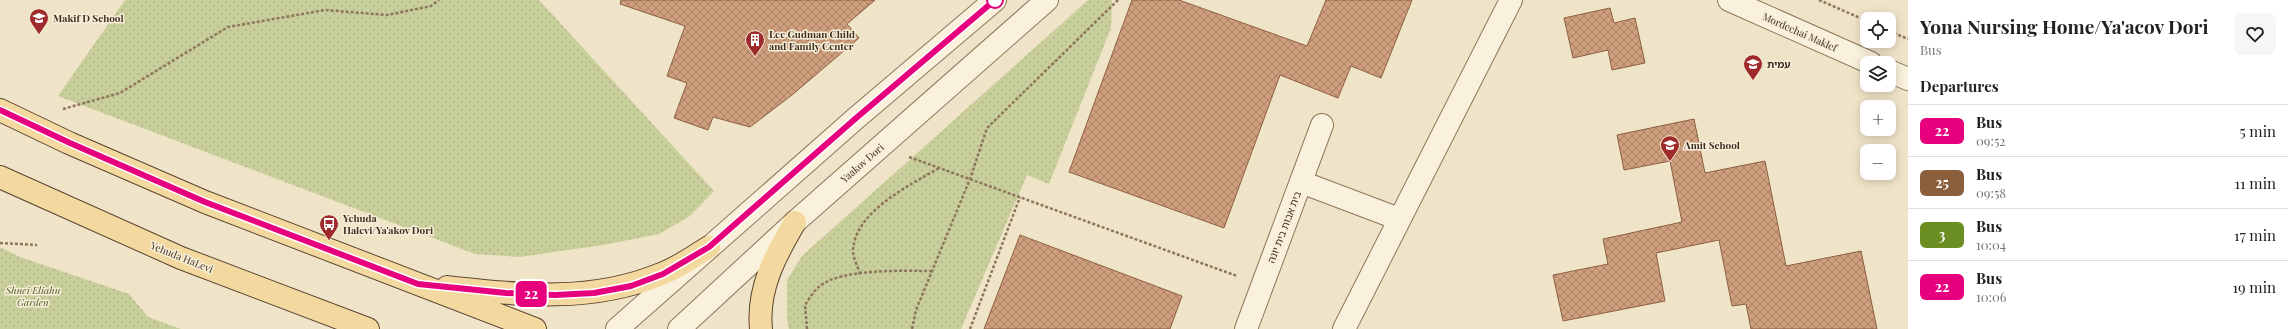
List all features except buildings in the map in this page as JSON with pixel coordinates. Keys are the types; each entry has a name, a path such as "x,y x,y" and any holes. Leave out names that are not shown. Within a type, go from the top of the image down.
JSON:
{"main road":[{"path":"0,110 70,143 205,202 535,329"},
{"name":"Yehuda HaLevi","path":"0,177 181,258 368,329"},
{"path":"761,329 760,313 764,287 776,255 795,222"},
{"path":"418,284 506,293 555,295 594,293 631,286 663,274 709,247"}],"street":[{"path":"617,329 855,119 995,0"},
{"name":"Yaakov Dori","path":"679,329 795,222 1047,0"},
{"path":"1344,329 1511,0"},
{"name":"Mordechai Maklef","path":"1729,0 1860,58"},
{"path":"1896,74 1908,79"},
{"name":"בית אבות בית יונה","path":"1246,329 1322,125"},
{"path":"1301,182 1399,218"}],"path":[{"path":"57,111 120,93 228,27 325,10 387,15 431,6 439,0"},
{"path":"912,329 916,310 970,179 987,128 1118,0"},
{"path":"1819,0 1860,18"},
{"path":"1896,34 1908,40"},
{"path":"881,147 1262,285"},
{"path":"860,274 853,251 859,228 874,209 939,168"},
{"path":"970,329 1020,197"},
{"path":"0,243 37,245"},
{"path":"807,329 805,305 820,286 839,277 888,270 932,271"}],"green space":[{"path":"125,0 539,0 714,191 690,216 659,234 603,245 520,257 475,254 58,96"},
{"path":"1088,0 1112,0 1111,28 1049,184 1027,175 961,329 789,329 787,320 787,280 802,256"},
{"name":"Shnei Eliahu Garden","path":"0,247 20,257 129,294 148,317 181,329 0,329"}],"bus line":[{"name":"22","path":"0,110 70,143 205,202 418,284 506,293 555,295 594,293 631,286 663,274 709,247 855,119 995,0"}],"place":[{"name":"Makif D School","path":"39,35"},
{"name":"Lee Gudman Child and Family Center","path":"755,57"},
{"name":"עמית","path":"1753,81"},
{"name":"Amit School","path":"1670,162"},
{"name":"Yehuda Halevi/Ya'akov Dori","path":"329,241"}]}
